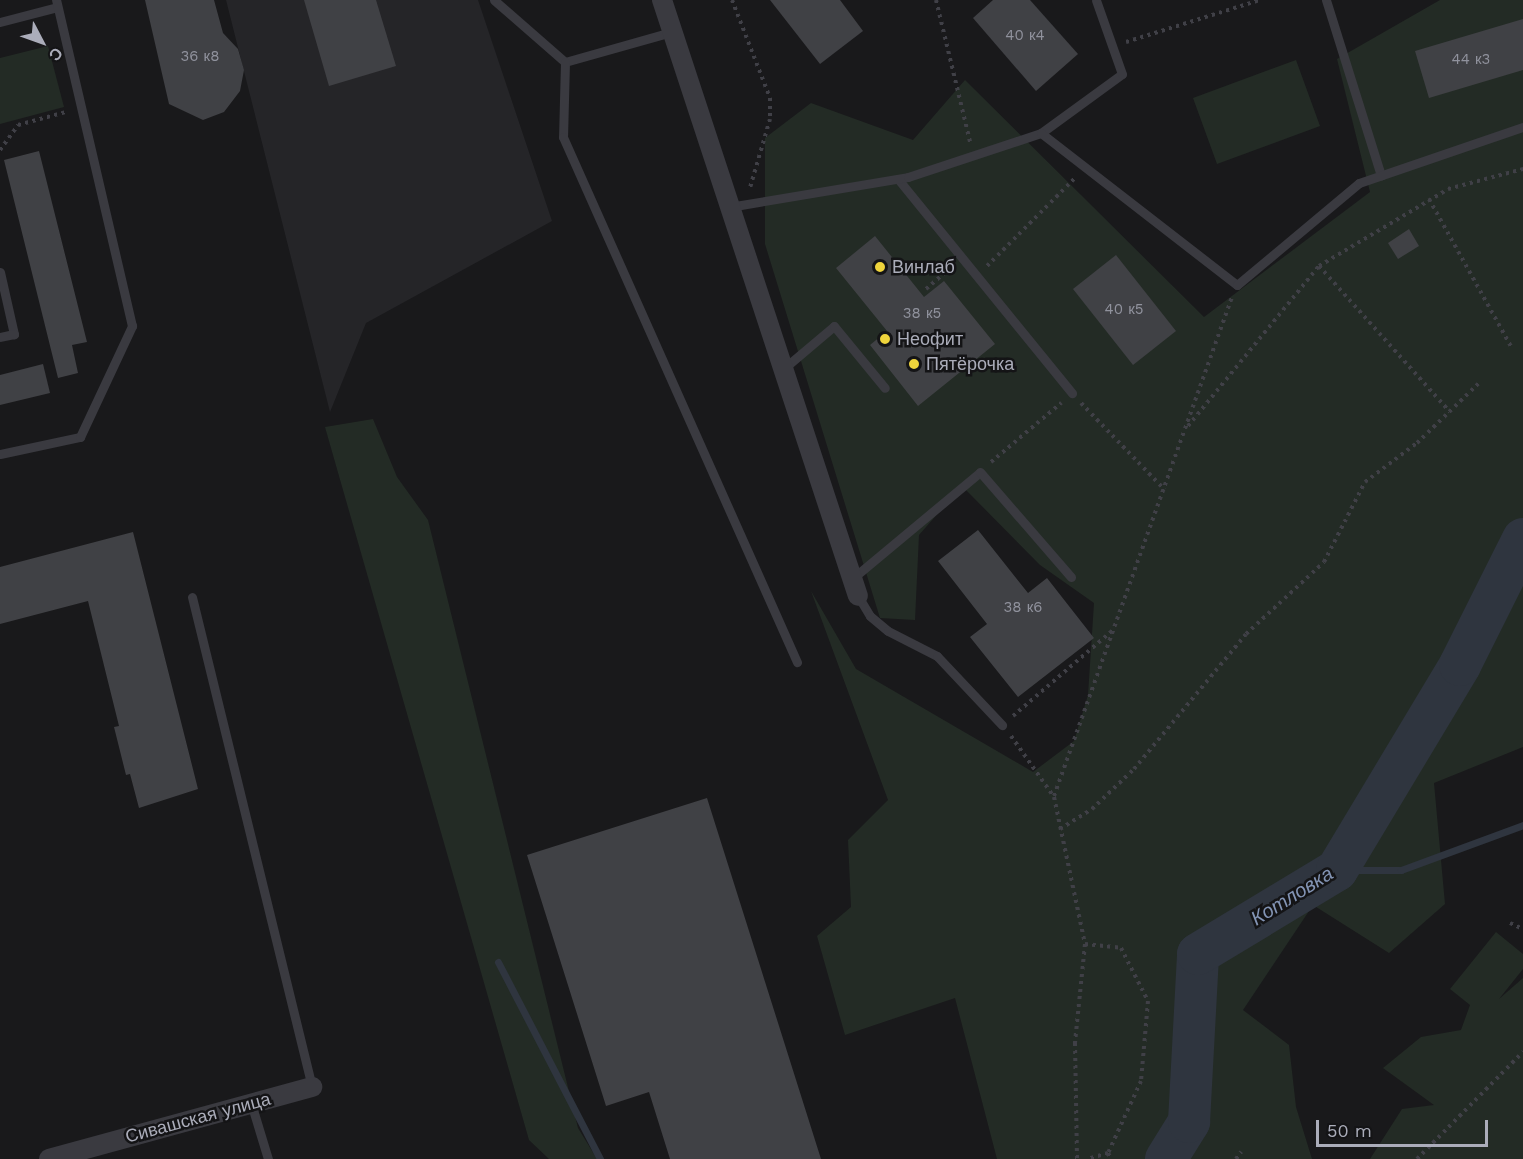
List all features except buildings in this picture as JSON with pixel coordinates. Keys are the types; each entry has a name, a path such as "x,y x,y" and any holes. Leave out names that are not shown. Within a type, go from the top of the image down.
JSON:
{"street":[{"path":"662,0 780,372 856,587"},
{"name":"Сивашская улица","path":"49,1159 312,1087"}],"lane":[{"path":"494,0 565,62"},
{"path":"727,207 898,179 1041,133 1122,74 1096,0"},
{"path":"1326,0 1381,176"},
{"path":"0,22 57,4 132,326 80,437 0,454"},
{"path":"565,62 671,32"},
{"path":"565,62 563,137 797,662"},
{"path":"1041,133 1237,285 1359,183 1523,127"},
{"path":"898,179 1072,393"},
{"path":"0,272 14,334 0,337"},
{"path":"780,372 834,326 885,388"},
{"path":"1002,725 937,656 888,631 870,616 856,587 980,472 1071,577"},
{"path":"192,597 312,1087"},
{"path":"251,1103 268,1159"}],"path":[{"path":"732,0 770,98 770,119 749,204"},
{"path":"936,0 973,155"},
{"path":"1112,46 1260,0"},
{"path":"0,150 18,125 81,108"},
{"path":"977,276 1086,167"},
{"path":"1186,429 1319,266 1429,199 1523,169"},
{"path":"1429,199 1512,348"},
{"path":"926,288 962,258"},
{"path":"1319,266 1450,412"},
{"path":"1054,796 1237,285"},
{"path":"1060,829 1092,809 1134,769 1246,634 1324,562 1365,482 1450,412 1481,381"},
{"path":"980,472 1072,393 1164,489"},
{"path":"1077,1159 1075,1043 1085,944 1054,796 1002,725 1113,630"},
{"path":"1510,923 1523,929"},
{"path":"1085,944 1121,948 1148,1001 1141,1081 1108,1153 1087,1159"},
{"path":"1418,1159 1523,1052"},
{"path":"1236,1159 1241,1152"},
{"path":"1108,1153 1111,1159"}],"shaded area":[{"path":"226,0 478,0 552,221 366,323 330,412"},
{"path":"1440,0 1523,0 1523,747 1434,783 1445,904 1389,953 1313,905 1243,1010 1289,1045 1296,1107 1312,1159 997,1159 955,998 845,1035 817,936 851,907 848,840 888,800 811,591 856,669 1033,772 1074,741 1088,695 1094,603 1040,565 962,486 919,535 915,620 880,618 765,244 765,138 811,103 913,140 965,80 1204,317 1370,192 1337,59"},
{"path":"48,46 64,107 0,124 0,58"},
{"path":"1296,60 1320,126 1217,164 1193,98"},
{"path":"373,419 397,477 428,520 578,1128 597,1159 549,1159 529,1140 325,427"},
{"path":"1496,932 1523,954 1523,969 1499,999 1523,978 1523,1159 1370,1159 1402,1109 1434,1105 1383,1068 1421,1037 1461,1030 1470,1005 1450,989"}],"waterway":[{"name":"Котловка","path":"1166,1159 1189,1122 1198,954 1337,870 1460,665 1523,539"},
{"path":"1337,870 1401,870 1523,825"},
{"path":"498,962 600,1159"}],"place":[{"name":"Винлаб","path":"880,267"},
{"name":"Неофит","path":"885,339"},
{"name":"Пятёрочка","path":"914,364"}]}
